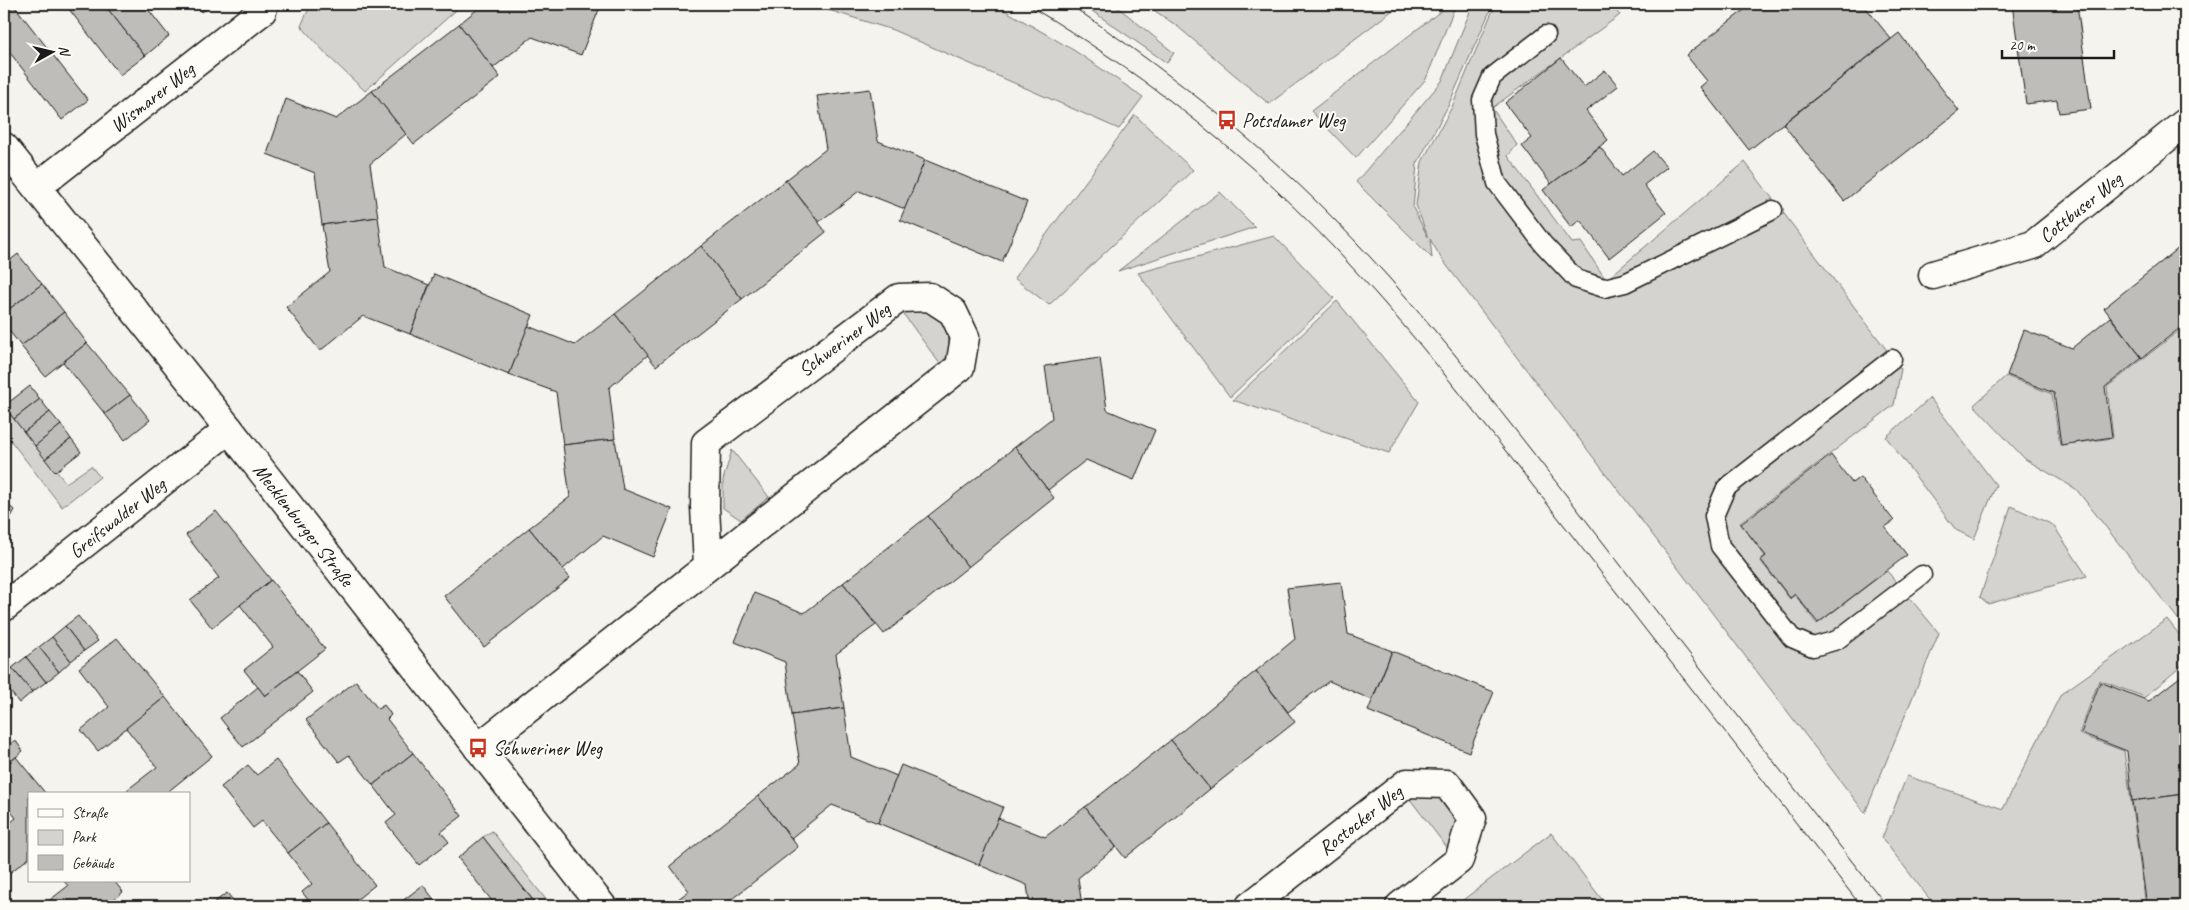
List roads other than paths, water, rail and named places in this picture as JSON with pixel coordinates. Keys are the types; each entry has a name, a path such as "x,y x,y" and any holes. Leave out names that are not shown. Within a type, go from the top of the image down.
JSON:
{"street":[{"name":"Wismarer Weg","path":"37,188 262,11 264,4"},
{"name":"Cottbuser Weg","path":"1933,275 2033,244 2185,123"},
{"name":"Mecklenburger Straße","path":"4,147 229,429 602,906"},
{"name":"Schweriner Weg","path":"478,748 960,367 965,337 953,312 930,297 899,298 706,442 705,507 708,566"},
{"name":"Greifswalder Weg","path":"4,607 229,429"},
{"name":"Rostocker Weg","path":"1250,906 1407,783 1446,784 1472,818 1459,860 1400,906"}],"lane":[{"path":"1546,35 1492,77 1482,100 1484,134 1497,182 1543,244 1576,279 1604,288 1625,283 1773,210"},
{"path":"1892,359 1726,488 1714,516 1720,546 1792,638 1813,647 1837,640 1922,575"}],"tram line":[{"path":"1026,4 1114,60 1171,101 1252,168 1340,254 1381,299 1460,393 1861,906"},
{"path":"1069,4 1127,44 1239,131 1292,178 1372,259 1410,301 1483,389 1887,906"}],"place":[{"name":"Potsdamer Weg","path":"1227,120"},
{"name":"Schweriner Weg","path":"478,748"}]}
